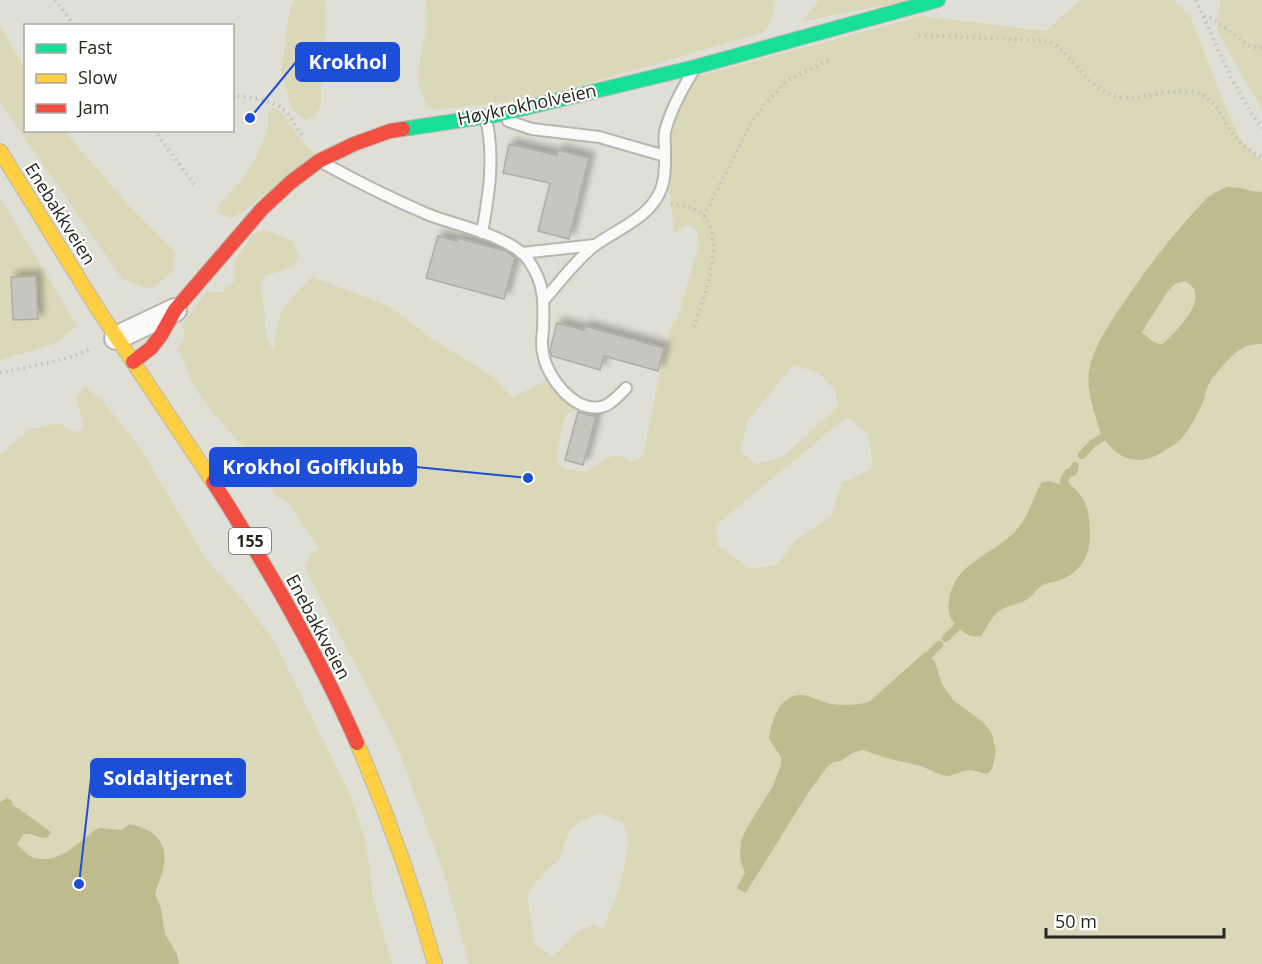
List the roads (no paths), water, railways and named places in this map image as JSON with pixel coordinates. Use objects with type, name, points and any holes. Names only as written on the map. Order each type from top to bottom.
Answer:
[{"type":"main road","name":"Høykrokholveien","points":[[133,362],[151,348],[175,310],[262,209],[291,182],[323,159],[354,144],[390,131],[491,116],[694,67],[938,0]]},
{"type":"main road","name":"Enebakkveien","points":[[0,151],[51,236],[116,338],[223,497],[282,594],[319,665],[365,763],[408,874],[435,964]]},
{"type":"street","name":"Høykrokholveien","points":[[116,338],[175,310]]},
{"type":"lane","points":[[544,300],[595,245],[635,220],[656,200],[664,178],[664,133],[676,100],[694,67]]},
{"type":"lane","points":[[482,233],[490,186],[491,116],[532,129],[621,142],[665,156]]},
{"type":"lane","points":[[323,159],[428,214],[510,243],[527,259],[537,274],[543,290],[543,354],[551,375],[561,389],[582,405],[602,407],[612,402],[626,388]]},
{"type":"lane","points":[[522,253],[595,245]]},
{"type":"waterway","points":[[1082,455],[1092,444],[1103,437]]},
{"type":"waterway","points":[[1065,484],[1064,480],[1068,473],[1073,472],[1075,466]]},
{"type":"waterway","points":[[946,638],[957,627]]},
{"type":"waterway","points":[[928,656],[939,645]]},
{"type":"place","name":"Krokhol","points":[[250,118]]},
{"type":"place","name":"Krokhol Golfklubb","points":[[528,478]]},
{"type":"place","name":"Soldaltjernet","points":[[79,884]]}]
